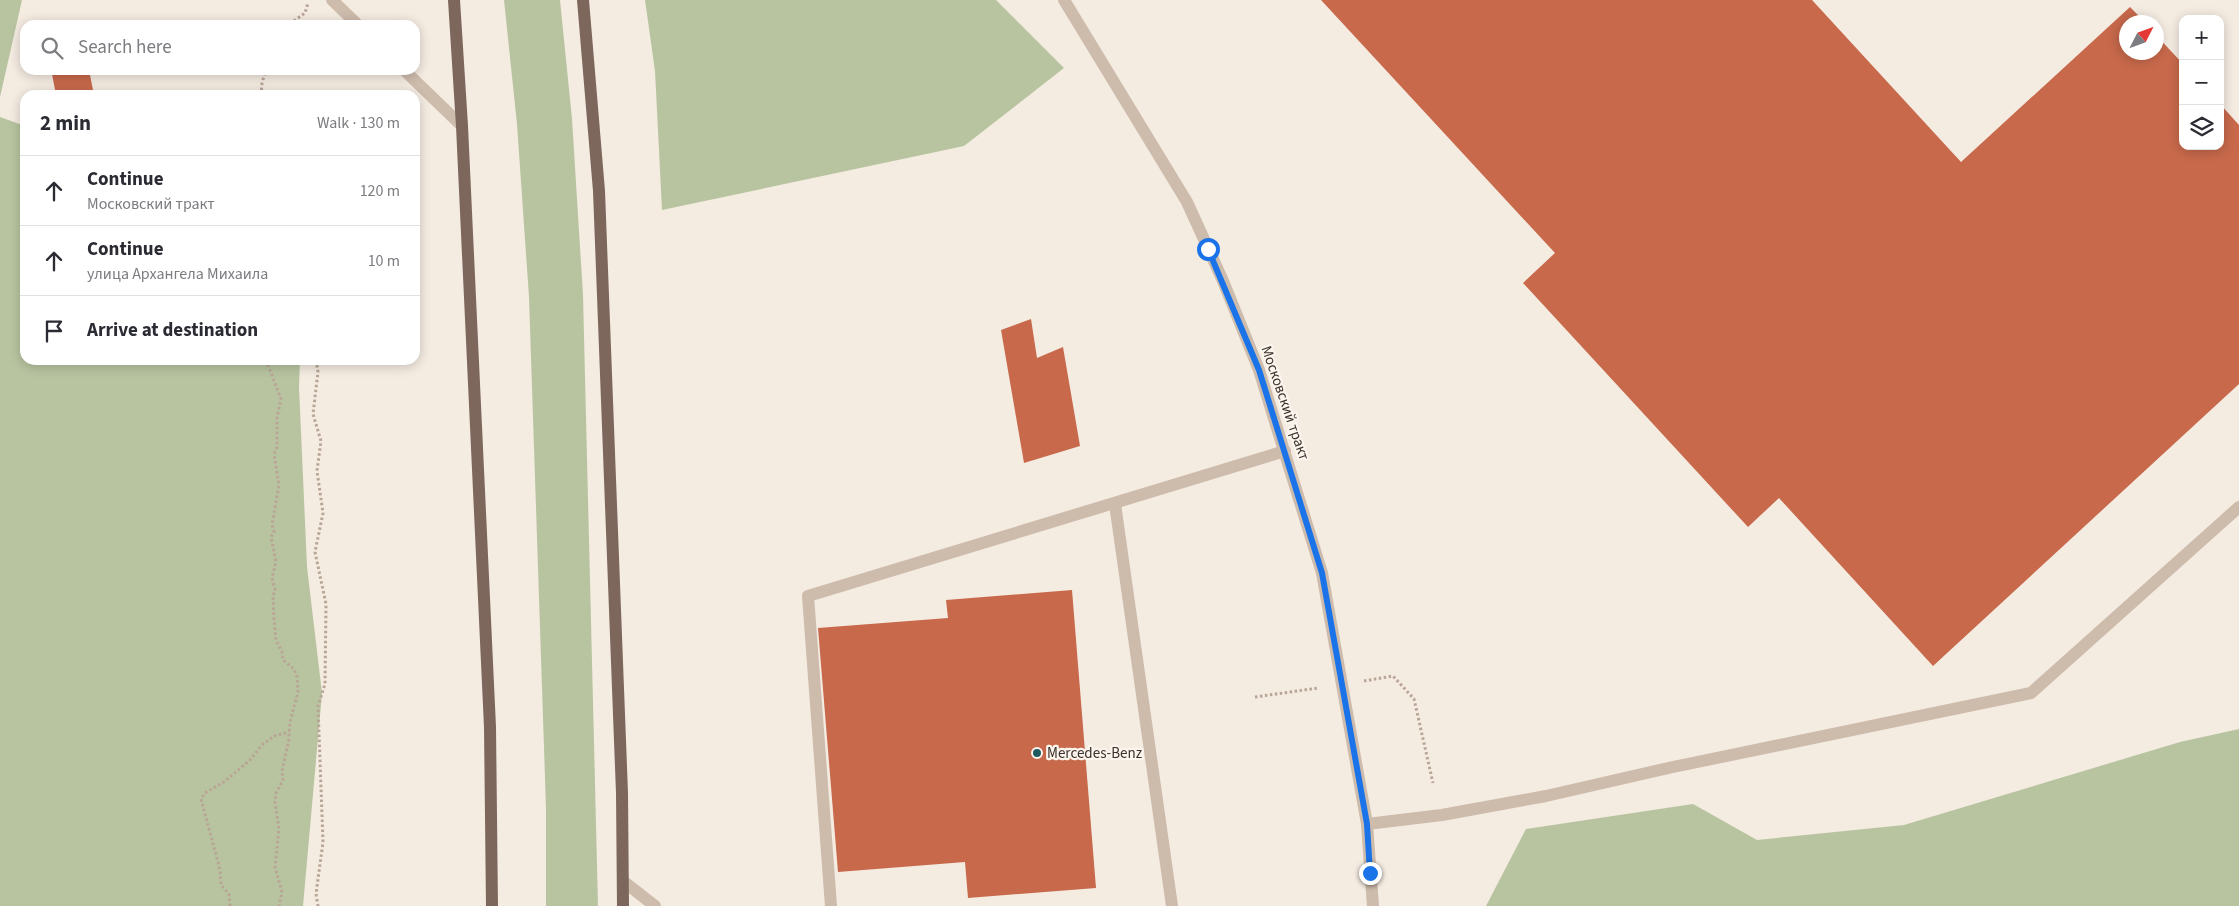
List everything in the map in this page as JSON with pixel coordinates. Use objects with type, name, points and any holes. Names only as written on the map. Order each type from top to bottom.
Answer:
[{"type":"main road","points":[[454,0],[462,126],[490,727],[492,906]]},
{"type":"main road","points":[[583,0],[599,191],[622,784],[623,906]]},
{"type":"street","points":[[332,0],[353,20]]},
{"type":"street","name":"Московский тракт","points":[[1064,0],[1187,202],[1223,280],[1259,370],[1322,573],[1367,824],[1373,906]]},
{"type":"street","points":[[409,75],[462,126]]},
{"type":"street","points":[[831,906],[808,596],[1285,451]]},
{"type":"street","points":[[1115,504],[1172,906]]},
{"type":"street","points":[[1367,824],[1442,814],[1546,796],[1673,767],[2031,693],[2239,507]]},
{"type":"street","points":[[623,881],[655,906]]},
{"type":"path","points":[[295,20],[305,13],[309,0]]},
{"type":"path","points":[[262,90],[265,75]]},
{"type":"path","points":[[268,365],[281,399],[277,418],[277,447],[274,454],[280,485],[272,525],[276,562],[272,578],[275,590],[273,596],[276,640],[282,652],[283,660],[294,669],[297,677],[298,692],[290,722],[282,771],[283,780],[276,793],[275,802],[279,829],[275,867],[282,892],[279,906]]},
{"type":"path","points":[[317,365],[318,372],[313,414],[321,441],[317,471],[323,513],[315,552],[326,604],[325,684],[318,706],[323,842],[316,894],[318,906]]},
{"type":"path","points":[[230,906],[229,894],[221,885],[220,870],[201,799],[205,793],[224,782],[250,760],[262,745],[274,736],[289,732]]},
{"type":"green space","points":[[0,0],[22,0],[0,97]]},
{"type":"green space","points":[[504,0],[560,0],[572,119],[583,295],[598,906],[546,906],[546,808],[529,297],[517,124]]},
{"type":"green space","points":[[645,0],[996,0],[1064,68],[964,146],[662,210],[655,71]]},
{"type":"green space","points":[[0,117],[20,124],[20,365],[300,365],[299,387],[307,567],[322,693],[303,906],[0,906]]},
{"type":"green space","points":[[2239,729],[2239,906],[1486,906],[1526,829],[1693,804],[1757,840],[1904,825],[2180,742]]},
{"type":"building","points":[[1321,0],[1812,0],[1961,162],[2119,17],[2119,60],[2164,60],[2164,44],[2179,60],[2179,150],[2224,150],[2224,108],[2239,125],[2239,384],[1933,666],[1779,498],[1748,527],[1523,283],[1555,253]]},
{"type":"building","points":[[2130,7],[2138,15],[2121,15]]},
{"type":"building","points":[[52,75],[90,75],[93,90],[55,90]]},
{"type":"building","points":[[1031,319],[1037,358],[1063,347],[1080,446],[1024,463],[1001,330]]},
{"type":"building","points":[[1072,590],[1096,888],[968,898],[965,862],[838,872],[818,628],[948,618],[946,600]]},
{"type":"place","name":"Mercedes-Benz","points":[[1037,753]]},
{"type":"route","points":[[1208,249],[1223,280],[1259,370],[1322,573],[1367,824],[1370,873]]}]
